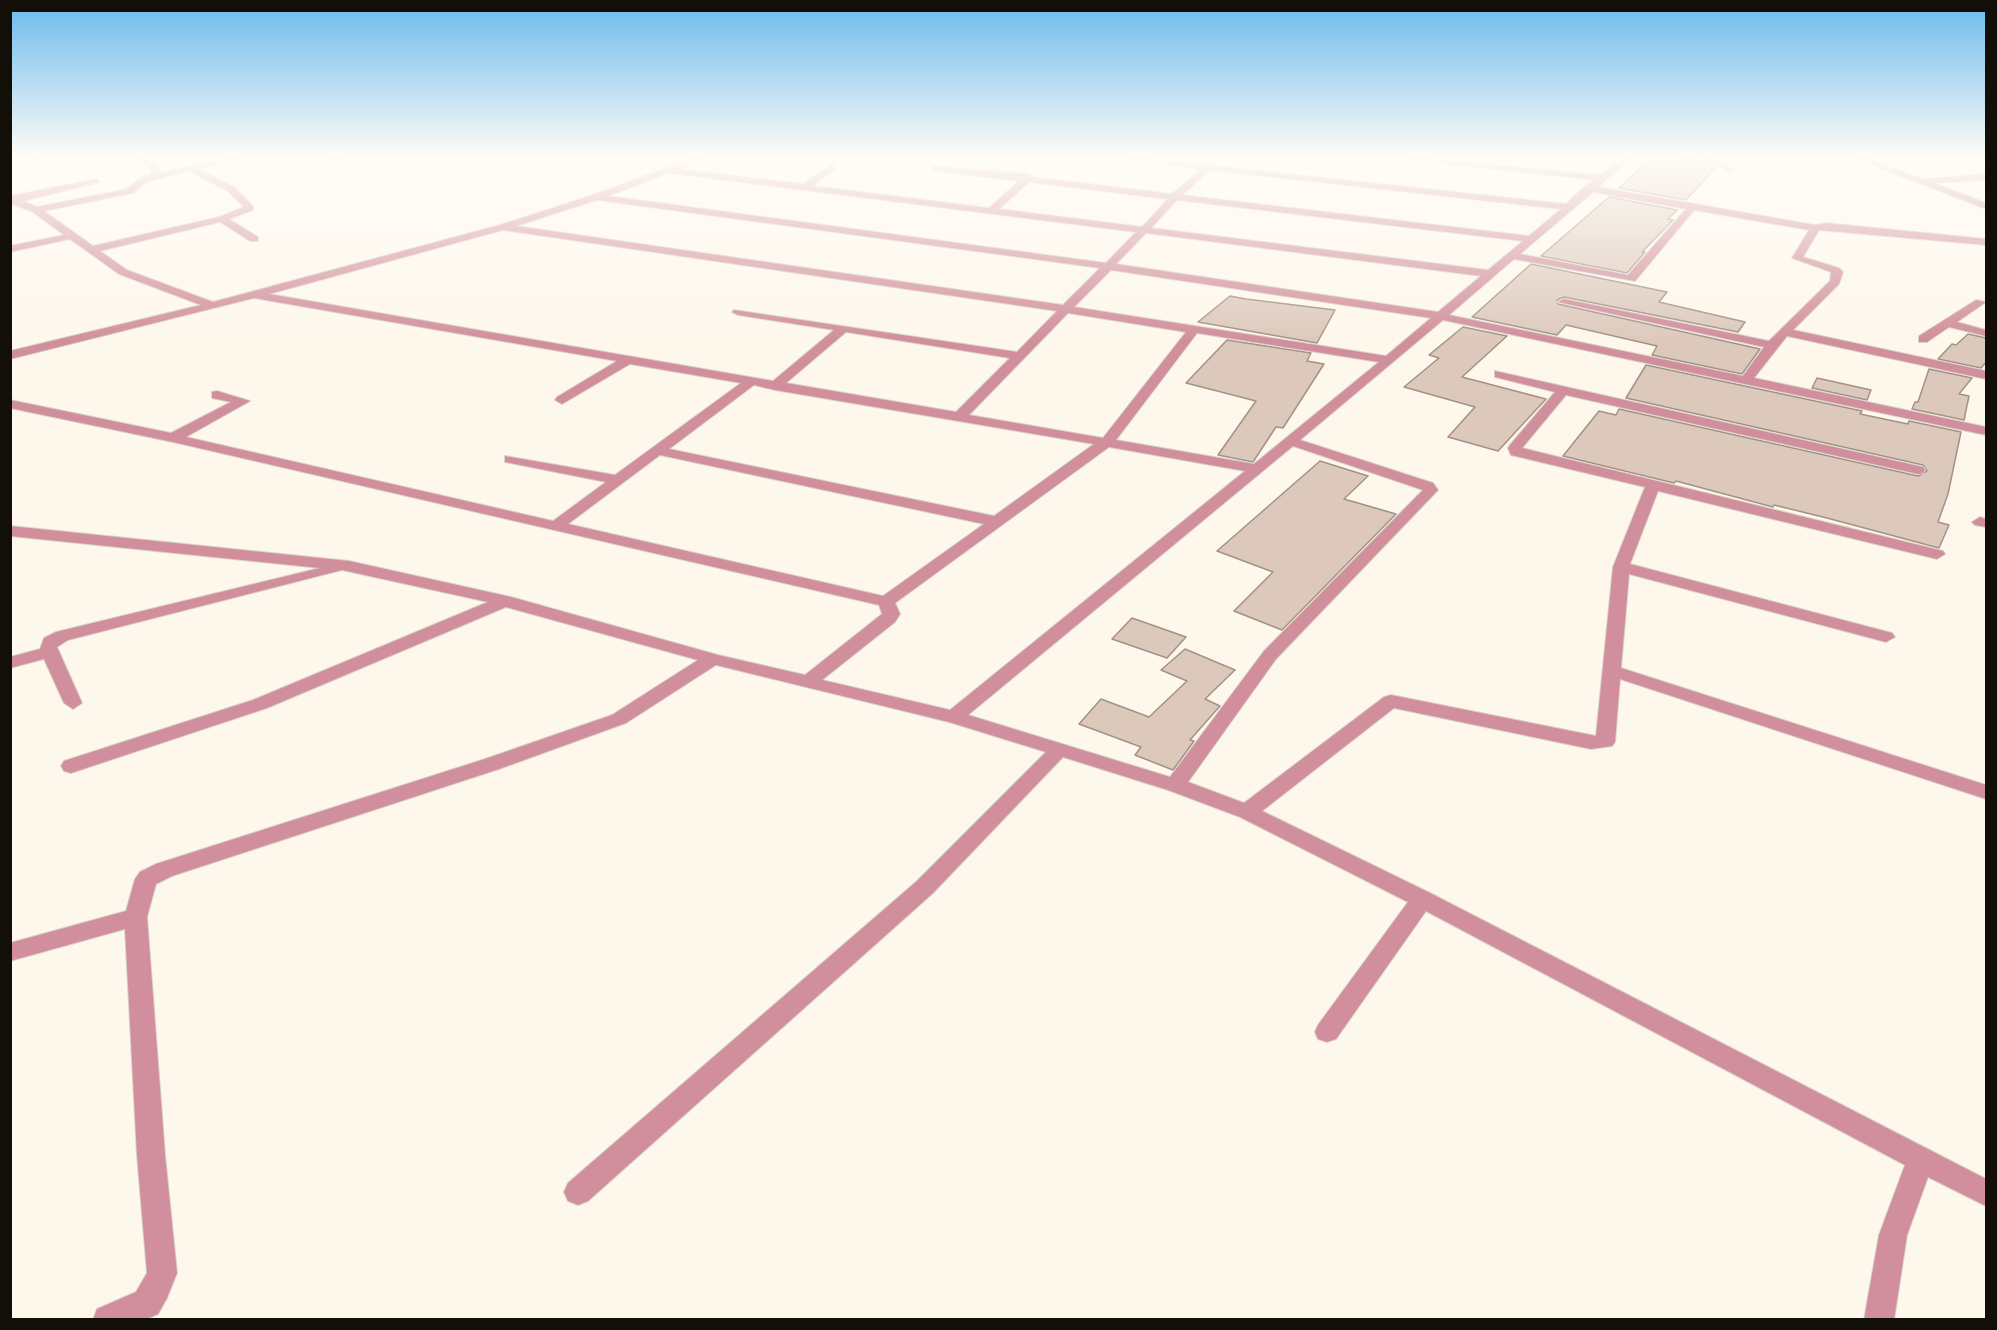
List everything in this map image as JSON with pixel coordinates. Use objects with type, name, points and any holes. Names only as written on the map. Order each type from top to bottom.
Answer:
[{"type":"street","points":[[47,218],[123,272],[213,305]]},
{"type":"street","points":[[10,355],[254,295],[531,218]]},
{"type":"street","points":[[752,218],[1108,266],[1440,316],[1986,431]]},
{"type":"street","points":[[1057,218],[1492,274]]},
{"type":"street","points":[[958,417],[1155,218]]},
{"type":"street","points":[[1361,218],[1529,239]]},
{"type":"street","points":[[954,717],[1254,468],[1291,441],[1389,360],[1492,274],[1553,218]]},
{"type":"street","points":[[1510,255],[1631,279],[1683,218]]},
{"type":"street","points":[[1757,218],[1815,228],[1826,226],[1986,243]]},
{"type":"street","points":[[90,250],[222,219],[254,239]]},
{"type":"street","points":[[503,227],[1064,309],[1389,360]]},
{"type":"street","points":[[1746,380],[1772,345],[1830,288],[1838,272],[1797,260],[1815,228]]},
{"type":"street","points":[[10,249],[71,236]]},
{"type":"street","points":[[254,295],[1254,468]]},
{"type":"street","points":[[1923,339],[1984,300]]},
{"type":"street","points":[[1564,302],[1772,345]]},
{"type":"street","points":[[738,312],[1020,356]]},
{"type":"street","points":[[1947,323],[1986,333]]},
{"type":"street","points":[[775,386],[844,328]]},
{"type":"street","points":[[886,602],[994,521],[1108,441],[1192,330]]},
{"type":"street","points":[[1784,332],[1986,375]]},
{"type":"street","points":[[562,400],[626,361]]},
{"type":"street","points":[[1499,375],[1918,470]]},
{"type":"street","points":[[557,525],[750,382]]},
{"type":"street","points":[[1563,390],[1515,448],[1516,452],[1937,554]]},
{"type":"street","points":[[173,438],[243,401],[217,395]]},
{"type":"street","points":[[10,404],[173,438],[886,602]]},
{"type":"street","points":[[1175,785],[1270,654],[1431,490],[1428,486],[1291,441]]},
{"type":"street","points":[[659,451],[994,521]]},
{"type":"street","points":[[510,459],[618,480]]},
{"type":"street","points":[[1247,812],[1391,701],[1600,744],[1605,742],[1621,567],[1653,485]]},
{"type":"street","points":[[15,533],[349,566],[505,601],[713,659],[954,717],[1175,785],[1247,812],[1422,899],[1986,1193]]},
{"type":"street","points":[[73,703],[48,647],[50,642],[62,636],[349,566]]},
{"type":"street","points":[[1621,567],[1886,637]]},
{"type":"street","points":[[71,766],[260,704],[505,601]]},
{"type":"street","points":[[809,681],[889,618],[891,614],[886,602]]},
{"type":"street","points":[[10,663],[50,652]]},
{"type":"street","points":[[108,1320],[147,1303],[157,1288],[162,1273],[151,1155],[136,917],[143,885],[148,878],[164,870],[492,764],[620,718],[713,659]]},
{"type":"street","points":[[1613,671],[1986,792]]},
{"type":"street","points":[[579,1192],[925,887],[1060,748]]},
{"type":"street","points":[[1327,1032],[1422,899]]},
{"type":"street","points":[[10,952],[136,917]]},
{"type":"street","points":[[1879,1320],[1893,1235],[1921,1159]]},
{"type":"building","points":[[1585,218],[1669,218],[1673,220],[1642,252],[1645,252],[1627,273],[1541,256]]},
{"type":"building","points":[[1531,264],[1667,292],[1659,302],[1745,322],[1738,332],[1564,297],[1557,300],[1558,304],[1760,349],[1742,374],[1652,355],[1657,346],[1566,325],[1557,335],[1472,317]]},
{"type":"building","points":[[1230,296],[1335,310],[1317,343],[1198,322]]},
{"type":"building","points":[[1463,327],[1507,336],[1462,377],[1546,399],[1498,451],[1448,437],[1475,407],[1404,387],[1439,358],[1429,355]]},
{"type":"building","points":[[1968,334],[1986,338],[1986,362],[1981,368],[1938,359],[1952,344],[1956,345]]},
{"type":"building","points":[[1227,340],[1311,353],[1307,361],[1324,364],[1283,428],[1276,427],[1253,462],[1218,455],[1256,401],[1186,383]]},
{"type":"building","points":[[1646,365],[1862,411],[1860,414],[1961,432],[1948,494],[1938,522],[1949,525],[1939,548],[1676,481],[1674,483],[1563,456],[1599,411],[1616,415],[1619,409],[1918,476],[1927,471],[1923,465],[1626,398]]},
{"type":"building","points":[[1929,369],[1972,378],[1959,394],[1969,396],[1964,420],[1912,409],[1915,402],[1918,402]]},
{"type":"building","points":[[1817,378],[1871,390],[1867,400],[1812,388]]},
{"type":"building","points":[[1320,461],[1368,476],[1344,499],[1396,514],[1282,630],[1234,611],[1273,572],[1217,551]]},
{"type":"building","points":[[1132,618],[1186,637],[1167,658],[1112,639]]},
{"type":"building","points":[[1185,649],[1235,670],[1205,699],[1220,706],[1190,740],[1194,741],[1173,770],[1135,755],[1141,747],[1079,724],[1101,699],[1149,717],[1187,681],[1161,670]]}]
